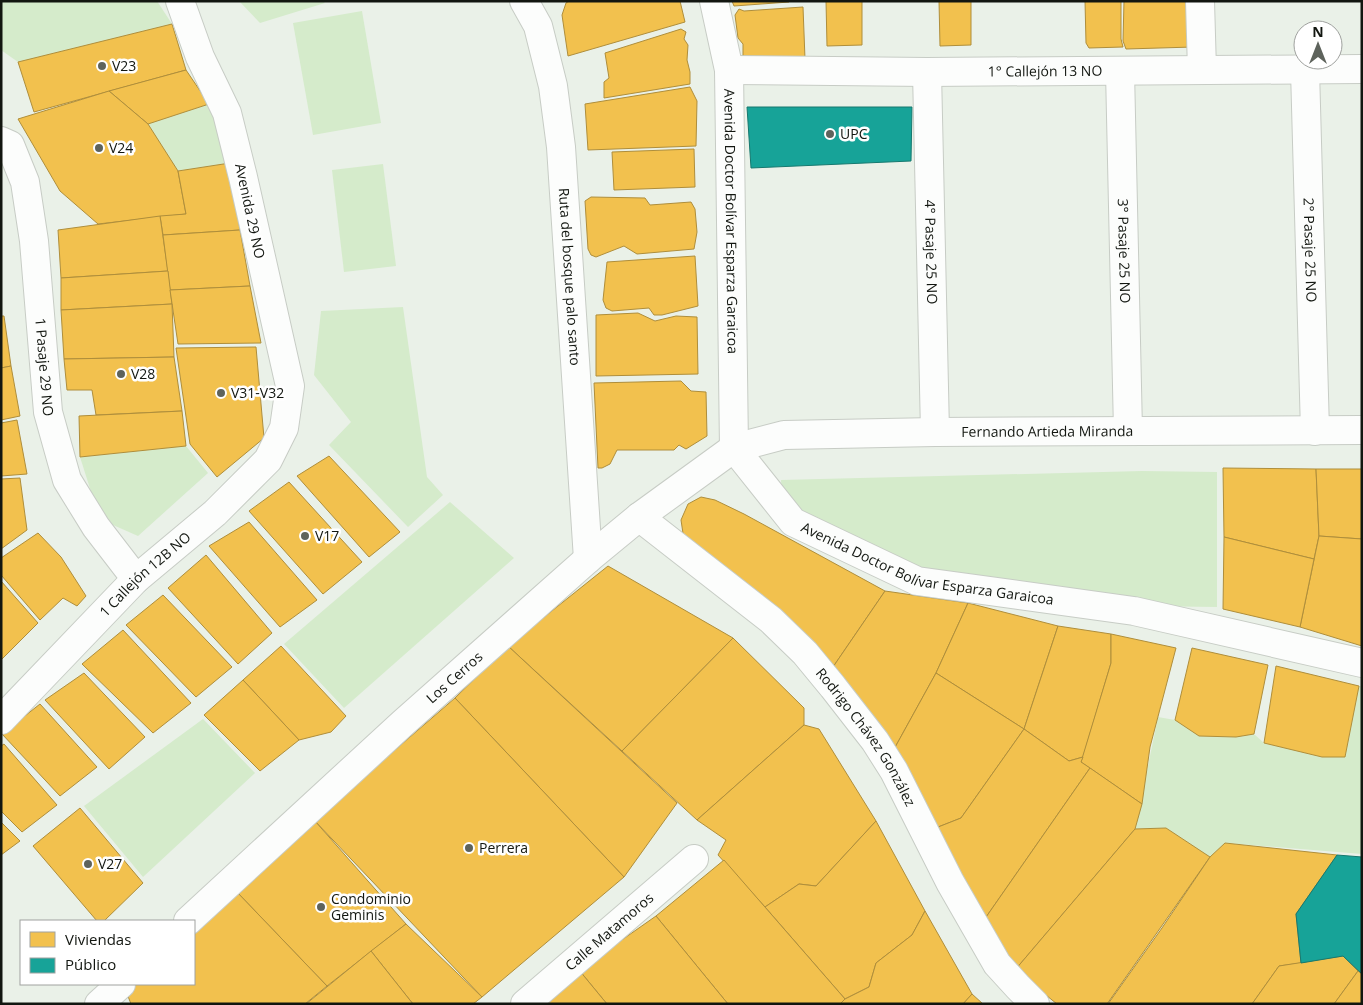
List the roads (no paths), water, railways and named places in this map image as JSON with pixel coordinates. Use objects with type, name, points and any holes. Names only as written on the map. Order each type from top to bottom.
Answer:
[{"type":"street","name":"Avenida 29 NO","points":[[180,1],[200,56],[227,113],[243,177],[290,386],[284,428]]},
{"type":"street","name":"Ruta del bosque palo santo","points":[[524,1],[538,26],[553,86],[562,147],[588,559]]},
{"type":"street","name":"Avenida Doctor Bolívar Esparza Garaicoa","points":[[714,1],[728,70],[734,448],[793,522],[917,581],[1134,611],[1362,663]]},
{"type":"street","points":[[1200,1],[1202,70]]},
{"type":"street","name":"1° Callejón 13 NO","points":[[1343,69],[1362,69]]},
{"type":"street","name":"1° Callejón 13 NO","points":[[728,70],[927,72],[1293,70]]},
{"type":"street","name":"2° Pasaje 25 NO","points":[[1305,70],[1315,431]]},
{"type":"street","name":"3° Pasaje 25 NO","points":[[1120,71],[1128,431]]},
{"type":"street","name":"4° Pasaje 25 NO","points":[[927,72],[935,432]]},
{"type":"street","name":"1 Pasaje 29 NO","points":[[1,141],[10,145],[25,182],[34,241],[48,412],[67,480],[96,527],[136,579]]},
{"type":"street","name":"1 Callejón 12B NO","points":[[1,720],[136,579],[215,513],[268,460],[284,428]]},
{"type":"street","name":"Fernando Artieda Miranda","points":[[734,448],[784,435],[935,432],[1362,430]]},
{"type":"street","name":"Los Cerros","points":[[189,920],[403,723],[588,559],[639,517],[734,448]]},
{"type":"street","name":"Rodrigo Chávez González","points":[[639,517],[771,620],[805,653],[833,687],[875,741],[894,771],[950,882],[997,964],[1036,1004]]},
{"type":"street","name":"Calle Matamoros","points":[[525,1004],[694,859]]},
{"type":"street","points":[[99,1004],[120,985]]},
{"type":"place","name":"V23","points":[[102,66]]},
{"type":"place","name":"UPC","points":[[830,134]]},
{"type":"place","name":"V24","points":[[99,148]]},
{"type":"place","name":"V28","points":[[121,374]]},
{"type":"place","name":"V31-V32","points":[[221,393]]},
{"type":"place","name":"V17","points":[[305,536]]},
{"type":"place","name":"Perrera","points":[[469,848]]},
{"type":"place","name":"V27","points":[[88,864]]},
{"type":"place","name":"Condominio Geminis","points":[[321,907]]}]
